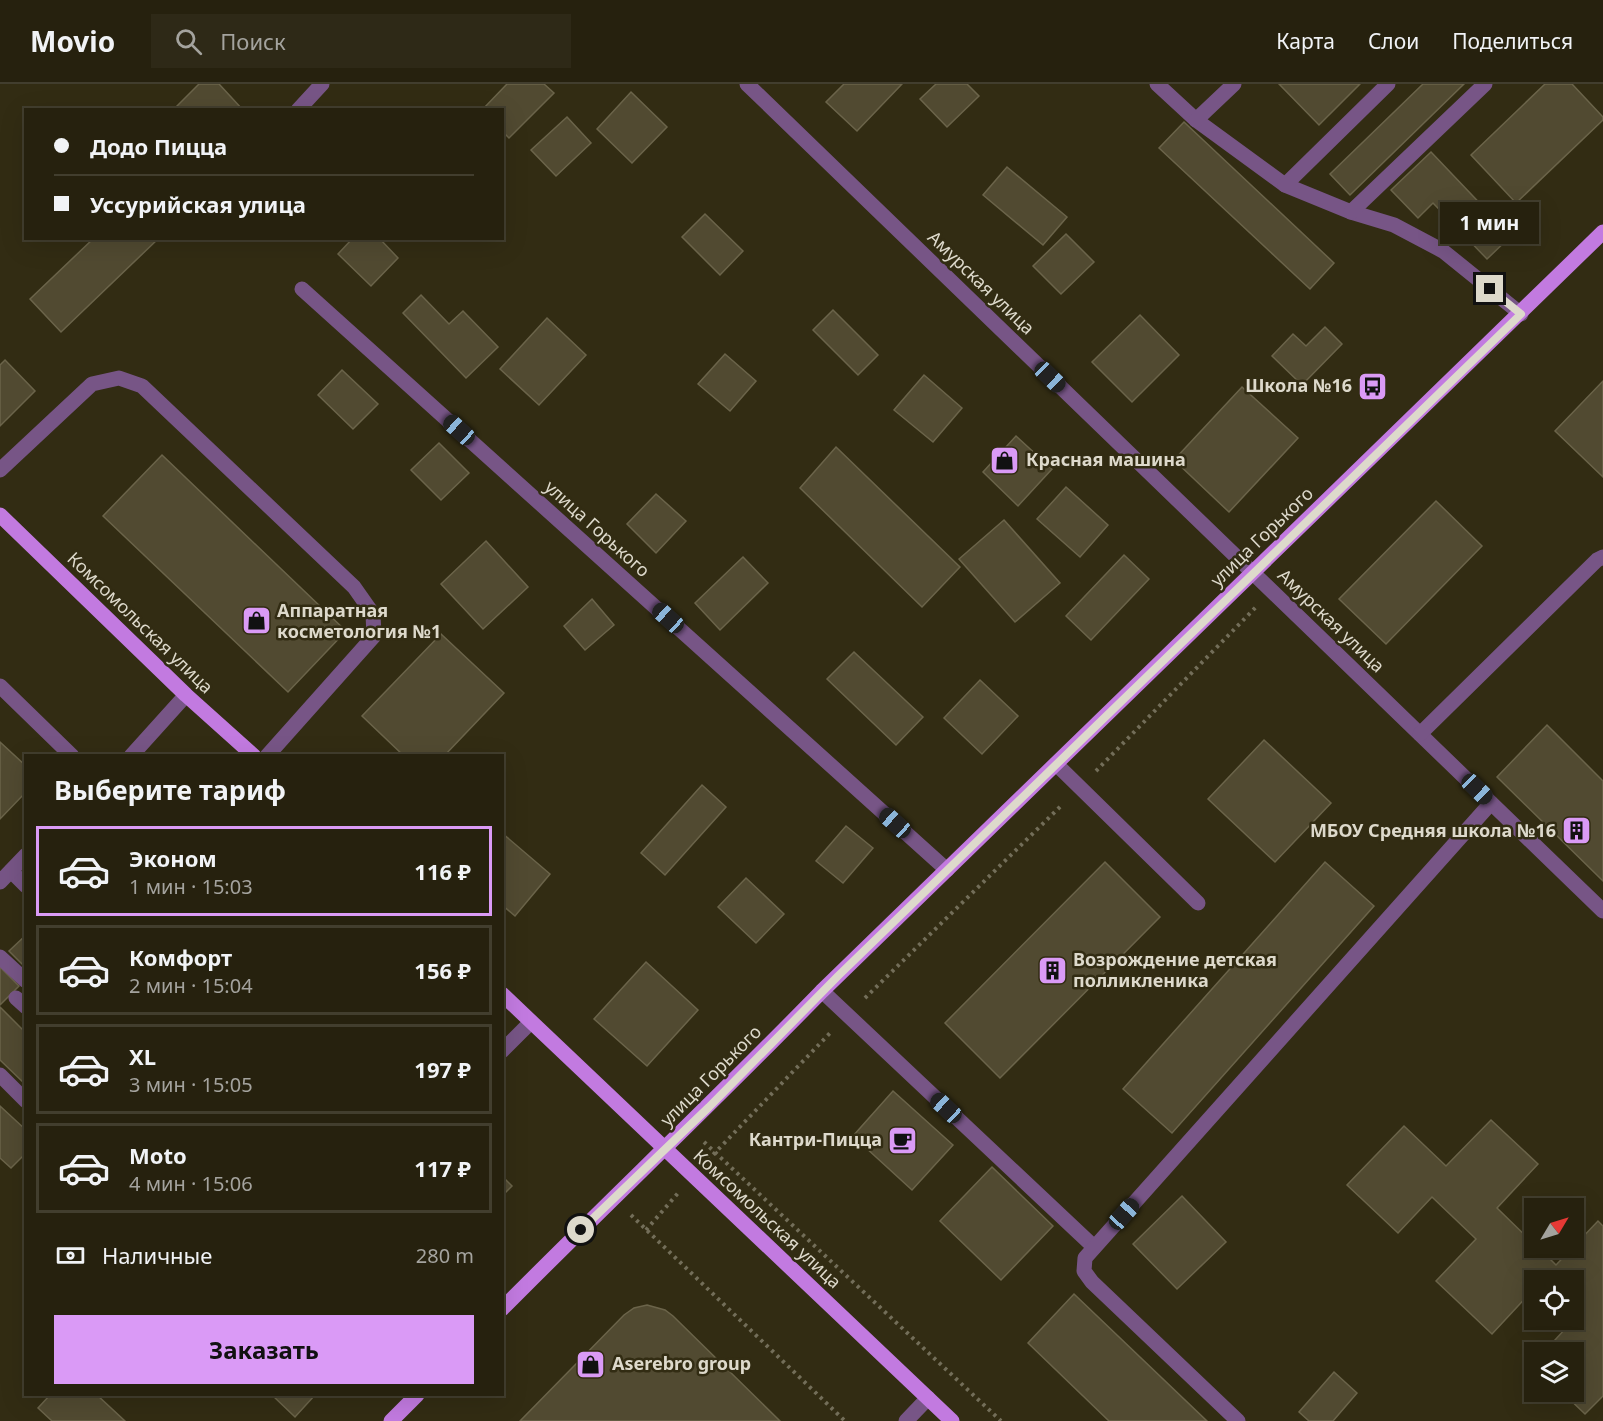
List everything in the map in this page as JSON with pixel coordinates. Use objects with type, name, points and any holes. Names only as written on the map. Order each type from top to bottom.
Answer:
[{"type":"main road","name":"улица Горького","points":[[504,1307],[688,1127],[822,991],[1603,232]]},
{"type":"main road","name":"Комсомольская улица","points":[[0,515],[186,695],[252,754]]},
{"type":"main road","name":"Комсомольская улица","points":[[504,996],[952,1421]]},
{"type":"main road","points":[[391,1421],[416,1396]]},
{"type":"street","points":[[300,108],[322,84]]},
{"type":"street","name":"Амурская улица","points":[[747,84],[1603,911]]},
{"type":"street","points":[[1156,84],[1196,120],[1286,185],[1351,212],[1394,225],[1443,251],[1521,314]]},
{"type":"street","points":[[1196,120],[1234,84]]},
{"type":"street","points":[[1286,185],[1388,84]]},
{"type":"street","points":[[1351,212],[1485,84]]},
{"type":"street","name":"улица Горького","points":[[302,289],[947,870]]},
{"type":"street","points":[[0,470],[92,384],[120,378],[142,386],[354,588],[373,614],[374,636],[269,754]]},
{"type":"street","points":[[1420,734],[1597,560],[1603,557]]},
{"type":"street","points":[[0,686],[70,754]]},
{"type":"street","points":[[133,754],[186,695]]},
{"type":"street","points":[[1056,764],[1198,903]]},
{"type":"street","points":[[1238,1421],[1092,1282],[1084,1271],[1085,1257],[1491,803]]},
{"type":"street","points":[[24,857],[5,876],[24,885]]},
{"type":"street","points":[[0,957],[24,979]]},
{"type":"street","points":[[822,991],[1094,1247]]},
{"type":"street","points":[[504,1049],[531,1022]]},
{"type":"street","points":[[0,1075],[24,1099]]},
{"type":"street","points":[[906,1421],[928,1398]]},
{"type":"path","points":[[646,1230],[715,1152],[848,1015],[1080,787],[1271,591]]},
{"type":"path","points":[[688,1127],[1001,1421]]},
{"type":"path","points":[[613,1198],[845,1421]]},
{"type":"building","points":[[199,84],[219,84],[241,108],[175,108]]},
{"type":"building","points":[[507,84],[544,84],[554,93],[509,138],[504,133],[504,108],[484,108]]},
{"type":"building","points":[[844,84],[902,84],[857,131],[826,102]]},
{"type":"building","points":[[936,84],[967,84],[979,96],[947,127],[920,99]]},
{"type":"building","points":[[1279,84],[1360,84],[1319,125]]},
{"type":"building","points":[[1423,84],[1464,84],[1350,195],[1330,174]]},
{"type":"building","points":[[1545,84],[1572,84],[1603,117],[1603,120],[1516,203],[1471,155]]},
{"type":"building","points":[[631,92],[667,127],[632,163],[597,129]]},
{"type":"building","points":[[567,117],[591,143],[556,176],[531,150]]},
{"type":"building","points":[[1184,122],[1334,263],[1310,289],[1159,148]]},
{"type":"building","points":[[1431,152],[1511,236],[1487,259],[1433,203],[1418,218],[1391,190]]},
{"type":"building","points":[[1007,167],[1067,217],[1043,245],[983,195]]},
{"type":"building","points":[[705,214],[743,251],[720,275],[682,237]]},
{"type":"building","points":[[1066,234],[1094,262],[1061,294],[1033,266]]},
{"type":"building","points":[[92,240],[157,240],[61,332],[30,299]]},
{"type":"building","points":[[351,240],[381,240],[398,258],[371,286],[338,254]]},
{"type":"building","points":[[421,295],[449,324],[463,311],[498,347],[466,378],[403,313]]},
{"type":"building","points":[[833,310],[878,355],[858,375],[813,330]]},
{"type":"building","points":[[1140,315],[1179,355],[1132,402],[1092,362]]},
{"type":"building","points":[[547,318],[586,355],[539,405],[500,369]]},
{"type":"building","points":[[1325,327],[1342,344],[1302,385],[1272,356],[1293,334],[1306,346]]},
{"type":"building","points":[[725,354],[756,381],[730,411],[698,384]]},
{"type":"building","points":[[5,360],[35,391],[0,426],[0,365]]},
{"type":"building","points":[[342,370],[378,404],[353,429],[318,395]]},
{"type":"building","points":[[924,375],[962,408],[933,442],[894,410]]},
{"type":"building","points":[[1603,381],[1603,477],[1555,431]]},
{"type":"building","points":[[1242,387],[1298,438],[1229,512],[1174,460]]},
{"type":"building","points":[[1016,436],[1052,469],[1018,506],[983,472]]},
{"type":"building","points":[[439,443],[469,473],[441,500],[411,470]]},
{"type":"building","points":[[836,447],[960,567],[922,607],[800,488]]},
{"type":"building","points":[[162,455],[346,631],[288,692],[103,516]]},
{"type":"building","points":[[1066,487],[1108,525],[1080,557],[1037,519]]},
{"type":"building","points":[[656,494],[686,521],[656,553],[627,524]]},
{"type":"building","points":[[1436,501],[1482,546],[1386,644],[1339,599]]},
{"type":"building","points":[[1004,520],[1060,583],[1015,622],[959,559]]},
{"type":"building","points":[[486,541],[528,587],[483,629],[441,584]]},
{"type":"building","points":[[1124,555],[1149,579],[1091,640],[1066,616]]},
{"type":"building","points":[[743,557],[768,583],[720,630],[695,603]]},
{"type":"building","points":[[592,599],[614,625],[585,650],[564,626]]},
{"type":"building","points":[[441,634],[504,693],[446,754],[402,754],[362,716]]},
{"type":"building","points":[[854,652],[923,717],[896,745],[827,679]]},
{"type":"building","points":[[980,680],[1018,716],[982,754],[944,718]]},
{"type":"building","name":"МБОУ Средняя школа №16","points":[[1547,725],[1603,781],[1603,881],[1497,777]]},
{"type":"building","points":[[1264,740],[1331,803],[1275,862],[1208,799]]},
{"type":"building","points":[[0,742],[24,764],[24,794],[0,819]]},
{"type":"building","points":[[702,785],[726,807],[665,875],[641,853]]},
{"type":"building","points":[[846,826],[873,848],[843,883],[816,861]]},
{"type":"building","points":[[504,835],[550,874],[515,916],[504,907]]},
{"type":"building","name":"Возрождение детская полликленика","points":[[1105,862],[1160,917],[1000,1078],[945,1023]]},
{"type":"building","points":[[1325,862],[1374,906],[1172,1133],[1123,1089]]},
{"type":"building","points":[[746,878],[784,914],[756,943],[718,907]]},
{"type":"building","points":[[24,937],[24,966],[9,951]]},
{"type":"building","points":[[646,962],[698,1010],[647,1066],[594,1019]]},
{"type":"building","points":[[0,967],[19,986],[0,1005]]},
{"type":"building","points":[[0,1007],[24,1031],[24,1083],[0,1060]]},
{"type":"building","name":"Кантри-Пицца","points":[[893,1091],[953,1145],[912,1190],[853,1136]]},
{"type":"building","points":[[0,1106],[24,1128],[24,1155],[11,1168],[0,1158]]},
{"type":"building","points":[[1491,1120],[1538,1164],[1497,1208],[1524,1234],[1524,1258],[1549,1258],[1556,1265],[1563,1258],[1584,1258],[1584,1236],[1598,1221],[1603,1226],[1603,1396],[1585,1414],[1572,1402],[1584,1402],[1584,1342],[1553,1342],[1564,1330],[1584,1330],[1584,1270],[1524,1270],[1524,1299],[1492,1334],[1436,1281],[1476,1239],[1432,1197],[1398,1233],[1347,1185],[1404,1126],[1446,1166]]},
{"type":"building","points":[[992,1167],[1053,1226],[1001,1280],[940,1221]]},
{"type":"building","points":[[504,1178],[512,1186],[504,1194]]},
{"type":"building","points":[[1182,1196],[1226,1242],[1177,1289],[1133,1244]]},
{"type":"building","points":[[1074,1294],[1207,1421],[1109,1421],[1028,1343]]},
{"type":"building","points":[[647,1305],[665,1310],[673,1316],[780,1421],[520,1421],[624,1315],[634,1308]]},
{"type":"building","points":[[1334,1372],[1357,1393],[1333,1421],[1309,1421],[1299,1412]]},
{"type":"building","points":[[49,1396],[98,1396],[125,1421],[52,1421],[38,1408]]},
{"type":"building","points":[[273,1396],[314,1396],[295,1417]]},
{"type":"place","name":"Школа №16","points":[[1373,386]]},
{"type":"place","name":"Красная машина","points":[[1005,460]]},
{"type":"place","name":"Аппаратная косметология №1","points":[[256,621]]},
{"type":"place","name":"МБОУ Средняя школа №16","points":[[1577,831]]},
{"type":"place","name":"Возрождение детская полликленика","points":[[1052,970]]},
{"type":"place","name":"Кантри-Пицца","points":[[903,1140]]},
{"type":"place","name":"Aserebro group","points":[[591,1364]]},
{"type":"route","points":[[581,1230],[709,1107],[838,976],[1521,314],[1490,289]]}]
